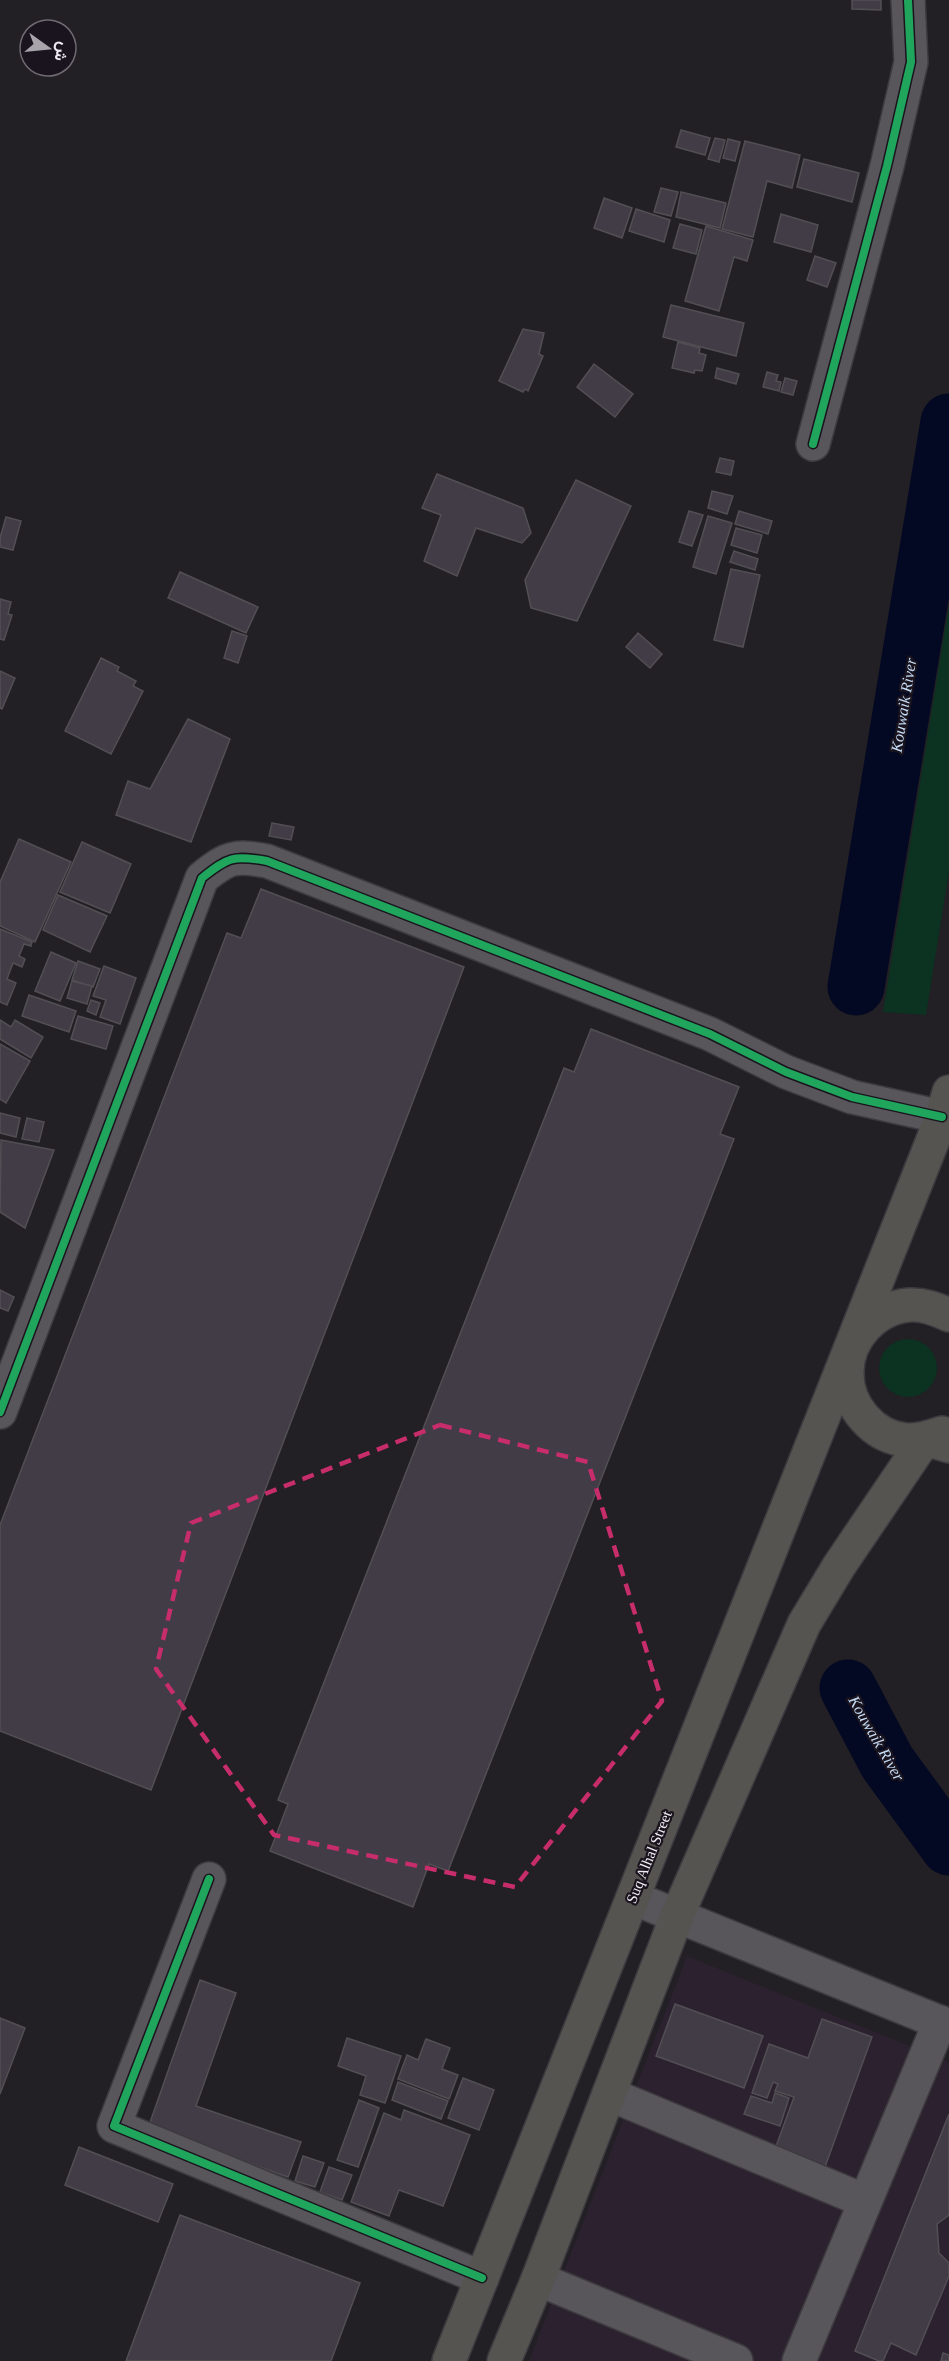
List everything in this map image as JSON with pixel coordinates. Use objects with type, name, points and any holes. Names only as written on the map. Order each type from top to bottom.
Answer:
[{"type":"main road","points":[[941,1438],[905,1440],[886,1434],[870,1424],[857,1410],[849,1392],[846,1372],[849,1353],[946,1105]]},
{"type":"main road","points":[[849,1353],[858,1334],[872,1319],[890,1309],[910,1305],[930,1307],[949,1315]]},
{"type":"main road","name":"Suq Alhal Street","points":[[449,2361],[849,1353]]},
{"type":"main road","points":[[504,2361],[538,2279],[677,1916],[804,1624],[839,1566],[941,1438]]},
{"type":"street","points":[[813,444],[887,166],[911,62],[909,0]]},
{"type":"street","points":[[0,1412],[202,878],[223,861],[243,857],[267,861],[710,1034],[786,1072],[852,1097],[946,1105]]},
{"type":"street","points":[[209,1879],[114,2126],[482,2278]]},
{"type":"street","points":[[633,1898],[945,2024],[865,2201],[799,2361]]},
{"type":"street","points":[[609,2094],[865,2201]]},
{"type":"street","points":[[538,2279],[736,2361]]},
{"type":"highlighted area","points":[[440,1425],[588,1462],[662,1701],[515,1887],[274,1835],[156,1669],[191,1523]]},
{"type":"shaded area","points":[[687,1956],[949,2062],[949,2361],[529,2361]]},
{"type":"green space","points":[[949,604],[949,871],[926,1015],[883,1012]]},
{"type":"green space","points":[[902,1339],[914,1339],[929,1347],[937,1362],[937,1374],[929,1389],[914,1397],[902,1397],[887,1389],[879,1374],[879,1362],[887,1347]]},
{"type":"building","points":[[852,0],[881,0],[881,10],[852,9]]},
{"type":"building","points":[[681,130],[710,138],[705,155],[676,147]]},
{"type":"building","points":[[715,138],[725,140],[719,162],[708,159]]},
{"type":"building","points":[[728,139],[740,142],[735,161],[723,158]]},
{"type":"building","points":[[745,141],[800,155],[792,188],[767,181],[753,237],[722,229]]},
{"type":"building","points":[[804,159],[859,173],[852,202],[797,187]]},
{"type":"building","points":[[661,188],[678,192],[671,216],[654,212]]},
{"type":"building","points":[[681,192],[726,203],[720,228],[676,217]]},
{"type":"building","points":[[604,198],[632,208],[622,238],[594,228]]},
{"type":"building","points":[[636,209],[670,220],[664,242],[629,231]]},
{"type":"building","points":[[781,214],[818,225],[811,252],[774,242]]},
{"type":"building","points":[[680,224],[702,230],[696,254],[673,248]]},
{"type":"building","points":[[706,226],[753,240],[747,261],[734,257],[719,311],[685,301]]},
{"type":"building","points":[[815,256],[836,263],[827,287],[807,280]]},
{"type":"building","points":[[671,305],[744,323],[736,356],[663,337]]},
{"type":"building","points":[[523,329],[544,333],[539,354],[543,356],[528,391],[525,389],[523,392],[499,381]]},
{"type":"building","points":[[678,342],[700,348],[699,353],[706,355],[702,371],[695,370],[694,373],[672,368]]},
{"type":"building","points":[[594,364],[633,394],[615,417],[577,387]]},
{"type":"building","points":[[717,368],[739,374],[736,384],[715,378]]},
{"type":"building","points":[[767,372],[778,375],[776,381],[781,382],[779,391],[763,387]]},
{"type":"building","points":[[785,378],[797,381],[793,395],[781,392]]},
{"type":"building","points":[[720,458],[734,461],[731,475],[716,472]]},
{"type":"building","points":[[437,474],[523,508],[531,533],[522,543],[476,528],[457,576],[424,561],[441,515],[422,508]]},
{"type":"building","points":[[576,480],[631,506],[577,621],[531,608],[525,580]]},
{"type":"building","points":[[712,491],[733,496],[727,514],[708,508]]},
{"type":"building","points":[[689,511],[703,515],[692,546],[679,542]]},
{"type":"building","points":[[739,511],[772,521],[768,534],[735,524]]},
{"type":"building","points":[[708,516],[732,523],[716,574],[693,567]]},
{"type":"building","points":[[6,517],[21,521],[13,550],[0,547]]},
{"type":"building","points":[[736,528],[762,535],[757,553],[731,545]]},
{"type":"building","points":[[734,551],[758,559],[755,570],[730,562]]},
{"type":"building","points":[[731,569],[760,575],[743,647],[714,640]]},
{"type":"building","points":[[180,572],[258,607],[246,633],[168,598]]},
{"type":"building","points":[[0,599],[11,602],[8,614],[12,615],[4,640],[0,639]]},
{"type":"building","points":[[232,631],[247,636],[238,663],[224,658]]},
{"type":"building","points":[[638,633],[662,654],[650,668],[626,647]]},
{"type":"building","points":[[101,658],[119,667],[117,671],[136,681],[133,686],[143,691],[111,754],[65,731]]},
{"type":"building","points":[[0,671],[15,678],[2,709],[0,708]]},
{"type":"building","points":[[188,719],[230,739],[191,842],[116,815],[128,781],[150,789]]},
{"type":"building","points":[[272,823],[294,827],[291,840],[269,836]]},
{"type":"building","points":[[19,839],[71,862],[35,942],[0,926],[0,882]]},
{"type":"building","points":[[82,842],[131,864],[110,913],[60,892]]},
{"type":"building","points":[[261,889],[464,967],[151,1790],[0,1731],[0,1525],[227,933],[241,938]]},
{"type":"building","points":[[58,895],[107,916],[90,952],[43,930]]},
{"type":"building","points":[[0,929],[32,942],[31,946],[24,944],[19,956],[25,959],[22,967],[13,963],[7,979],[16,983],[7,1005],[0,1002]]},
{"type":"building","points":[[51,952],[76,963],[60,1001],[35,991]]},
{"type":"building","points":[[78,961],[100,969],[93,987],[72,980]]},
{"type":"building","points":[[104,966],[136,978],[120,1024],[100,1017],[106,1000],[93,996]]},
{"type":"building","points":[[72,981],[92,986],[87,1004],[67,998]]},
{"type":"building","points":[[29,995],[76,1011],[69,1032],[22,1016]]},
{"type":"building","points":[[91,1000],[100,1003],[96,1015],[87,1011]]},
{"type":"building","points":[[78,1016],[113,1026],[106,1049],[71,1039]]},
{"type":"building","points":[[0,1020],[11,1027],[15,1020],[43,1037],[31,1058],[0,1039]]},
{"type":"building","points":[[591,1029],[739,1087],[720,1134],[734,1139],[448,1871],[429,1864],[413,1907],[270,1851],[288,1804],[278,1800],[564,1068],[574,1072]]},
{"type":"building","points":[[0,1044],[30,1061],[6,1103],[0,1099]]},
{"type":"building","points":[[0,1113],[20,1118],[16,1137],[0,1133]]},
{"type":"building","points":[[27,1118],[44,1122],[39,1142],[22,1139]]},
{"type":"building","points":[[1,1140],[54,1150],[25,1228],[0,1212]]},
{"type":"building","points":[[0,1290],[14,1297],[8,1311],[0,1308]]},
{"type":"building","points":[[200,1980],[236,1993],[196,2106],[301,2142],[288,2177],[148,2128]]},
{"type":"building","points":[[675,2004],[763,2036],[744,2088],[656,2056]]},
{"type":"building","points":[[0,2018],[25,2028],[0,2094]]},
{"type":"building","points":[[822,2019],[872,2037],[825,2167],[775,2149],[794,2097],[775,2091],[778,2084],[773,2082],[767,2098],[752,2093],[769,2044],[808,2058]]},
{"type":"building","points":[[347,2038],[401,2056],[385,2103],[360,2095],[366,2076],[338,2066]]},
{"type":"building","points":[[426,2039],[450,2048],[442,2069],[458,2075],[449,2099],[398,2079],[407,2055],[418,2060]]},
{"type":"building","points":[[463,2078],[494,2090],[479,2130],[448,2118]]},
{"type":"building","points":[[398,2082],[448,2101],[441,2119],[392,2100]]},
{"type":"building","points":[[775,2093],[789,2098],[780,2126],[744,2114],[751,2096],[772,2103]]},
{"type":"building","points":[[359,2100],[379,2108],[358,2167],[337,2160]]},
{"type":"building","points":[[404,2110],[470,2135],[443,2206],[399,2190],[389,2216],[351,2202],[384,2113],[401,2120]]},
{"type":"building","points":[[949,2114],[949,2215],[937,2224],[939,2253],[949,2263],[949,2276],[916,2355],[891,2343],[883,2361],[879,2361],[855,2351]]},
{"type":"building","points":[[79,2147],[173,2184],[158,2222],[65,2185]]},
{"type":"building","points":[[303,2156],[324,2163],[315,2187],[295,2181]]},
{"type":"building","points":[[329,2167],[352,2175],[342,2200],[320,2192]]},
{"type":"building","points":[[180,2215],[360,2283],[331,2361],[126,2361]]},
{"type":"building","points":[[943,2353],[949,2355],[949,2361],[941,2361]]},
{"type":"waterway","name":"Kouwaik River","points":[[856,987],[949,422]]},
{"type":"waterway","name":"Kouwaik River","points":[[848,1688],[887,1762],[949,1847]]},
{"type":"cycle path","points":[[813,444],[887,166],[911,62],[908,0]]},
{"type":"cycle path","points":[[0,1412],[202,878],[232,859],[247,858],[267,861],[710,1034],[786,1072],[852,1097],[942,1117]]},
{"type":"cycle path","points":[[209,1879],[114,2126],[482,2278]]}]
